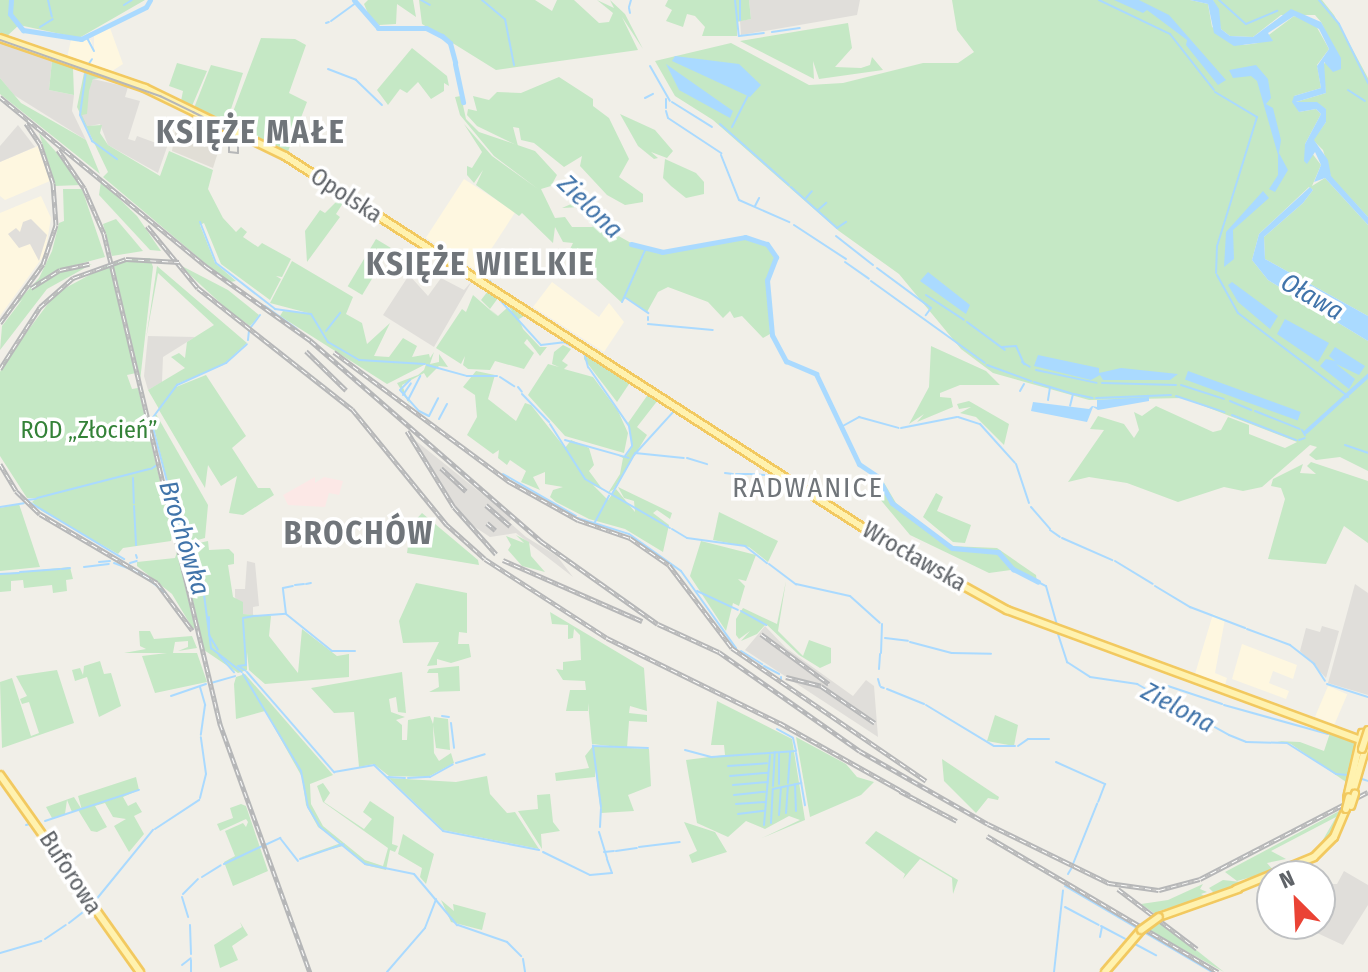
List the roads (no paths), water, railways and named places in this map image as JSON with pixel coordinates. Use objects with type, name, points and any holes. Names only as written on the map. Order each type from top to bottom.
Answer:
[{"type":"main road","name":"Opolska","points":[[0,38],[156,93],[285,156],[676,408]]},
{"type":"main road","name":"Wrocławska","points":[[676,408],[912,559],[1038,623],[1365,740]]},
{"type":"main road","points":[[1105,972],[1141,930],[1159,917],[1313,858],[1334,837],[1349,803],[1368,723]]},
{"type":"main road","name":"Buforowa","points":[[0,775],[140,972]]},
{"type":"main road","points":[[1309,860],[1324,852],[1349,803]]},
{"type":"main road","points":[[1236,889],[1256,883]]},
{"type":"water","points":[[1114,0],[1139,0],[1169,15],[1226,80],[1218,85],[1186,45],[1187,40],[1147,10],[1143,13]]},
{"type":"water","points":[[1190,0],[1213,0],[1219,9],[1221,29],[1230,36],[1253,37],[1291,9],[1321,22],[1341,58],[1341,69],[1333,72],[1324,62],[1326,93],[1296,102],[1317,102],[1326,109],[1326,122],[1314,140],[1328,160],[1331,176],[1368,217],[1368,225],[1325,178],[1314,182],[1321,165],[1315,152],[1307,164],[1304,161],[1305,144],[1321,114],[1316,109],[1299,112],[1292,102],[1294,96],[1321,88],[1317,66],[1329,49],[1319,29],[1294,16],[1268,33],[1273,41],[1234,46],[1214,33],[1208,4]]},
{"type":"water","points":[[675,56],[739,64],[761,85],[750,97],[672,61]]},
{"type":"water","points":[[666,64],[733,111],[730,118],[679,90]]},
{"type":"water","points":[[1256,65],[1268,79],[1271,98],[1266,104],[1273,108],[1281,140],[1279,153],[1288,170],[1275,192],[1269,189],[1278,175],[1278,155],[1257,81],[1251,76],[1233,78],[1229,70]]},
{"type":"water","name":"Oława","points":[[1310,187],[1313,190],[1303,203],[1264,237],[1265,259],[1368,316],[1368,341],[1268,280],[1252,260],[1259,234]]},
{"type":"water","points":[[1263,191],[1269,198],[1233,230],[1234,259],[1224,267],[1226,232]]},
{"type":"water","points":[[928,272],[970,305],[966,314],[920,281]]},
{"type":"water","points":[[1232,282],[1278,316],[1270,329],[1238,302],[1228,285]]},
{"type":"water","points":[[1285,319],[1329,343],[1318,362],[1277,334]]},
{"type":"water","points":[[1335,347],[1365,366],[1359,375],[1336,364],[1355,379],[1349,389],[1320,366],[1326,359],[1335,361],[1329,356]]},
{"type":"water","points":[[1038,355],[1099,368],[1099,373],[1121,368],[1178,374],[1170,380],[1103,380],[1100,375],[1091,380],[1034,366]]},
{"type":"water","points":[[1188,371],[1301,412],[1298,420],[1185,379]]},
{"type":"water","points":[[1149,397],[1149,401],[1098,410],[1093,407],[1087,422],[1031,411],[1033,402],[1089,409],[1092,406],[1097,407],[1097,400]]},
{"type":"waterway","points":[[11,0],[10,14],[23,30],[81,39],[146,7],[150,0]]},
{"type":"waterway","points":[[48,0],[52,17]]},
{"type":"waterway","points":[[124,5],[132,0]]},
{"type":"waterway","name":"Zielona","points":[[354,0],[378,28],[426,28],[442,36],[450,43],[455,62]]},
{"type":"waterway","points":[[421,0],[430,5]]},
{"type":"waterway","points":[[482,0],[505,19],[514,65]]},
{"type":"waterway","points":[[629,7],[631,0]]},
{"type":"waterway","points":[[735,0],[739,36],[764,33]]},
{"type":"waterway","points":[[740,0],[740,20]]},
{"type":"waterway","points":[[1099,0],[1170,34],[1214,90]]},
{"type":"waterway","points":[[1219,0],[1246,24],[1277,11]]},
{"type":"waterway","points":[[1319,0],[1339,24],[1368,83]]},
{"type":"waterway","points":[[331,21],[356,3]]},
{"type":"waterway","points":[[629,8],[630,13]]},
{"type":"waterway","points":[[40,27],[53,19]]},
{"type":"waterway","points":[[772,32],[800,28]]},
{"type":"waterway","name":"Brochówka","points":[[86,36],[94,51]]},
{"type":"waterway","name":"Brochówka","points":[[88,65],[92,59]]},
{"type":"waterway","name":"Zielona","points":[[455,64],[463,102]]},
{"type":"waterway","points":[[650,66],[670,101]]},
{"type":"waterway","points":[[328,69],[356,80],[382,105]]},
{"type":"waterway","name":"Brochówka","points":[[86,71],[80,115],[92,141],[117,159]]},
{"type":"waterway","points":[[1348,90],[1365,101]]},
{"type":"waterway","points":[[1215,92],[1257,117],[1217,246],[1216,273]]},
{"type":"waterway","points":[[645,98],[653,94]]},
{"type":"waterway","points":[[732,127],[748,96]]},
{"type":"waterway","points":[[666,99],[666,108]]},
{"type":"waterway","points":[[672,102],[712,127]]},
{"type":"waterway","points":[[666,111],[668,118],[721,153]]},
{"type":"waterway","points":[[720,124],[789,185]]},
{"type":"waterway","points":[[721,155],[739,200],[789,222]]},
{"type":"waterway","points":[[791,187],[837,228]]},
{"type":"waterway","points":[[806,198],[812,191]]},
{"type":"waterway","points":[[755,206],[759,198]]},
{"type":"waterway","points":[[818,210],[826,203]]},
{"type":"waterway","points":[[200,222],[216,263],[275,309],[311,314],[328,342],[359,360],[425,364]]},
{"type":"waterway","points":[[837,228],[846,222]]},
{"type":"waterway","points":[[794,225],[846,259]]},
{"type":"waterway","points":[[836,236],[873,265]]},
{"type":"waterway","name":"Zielona","points":[[631,244],[662,252],[745,237],[767,244],[776,257],[767,280],[772,335],[786,361],[816,374],[859,464],[877,476],[892,503],[952,548],[998,552],[1013,569],[1038,582]]},
{"type":"waterway","points":[[622,302],[646,248]]},
{"type":"waterway","points":[[845,262],[869,279]]},
{"type":"waterway","points":[[877,268],[931,308],[926,315]]},
{"type":"waterway","points":[[1217,275],[1238,313],[1345,394]]},
{"type":"waterway","points":[[490,281],[494,287]]},
{"type":"waterway","points":[[871,281],[985,363]]},
{"type":"waterway","points":[[926,295],[964,320]]},
{"type":"waterway","points":[[626,298],[648,313]]},
{"type":"waterway","points":[[500,300],[541,345],[564,342],[581,351]]},
{"type":"waterway","points":[[265,306],[297,329]]},
{"type":"waterway","points":[[326,331],[340,313]]},
{"type":"waterway","name":"Brochówka","points":[[251,327],[260,315]]},
{"type":"waterway","points":[[967,322],[1005,350]]},
{"type":"waterway","points":[[648,324],[713,330]]},
{"type":"waterway","name":"Brochówka","points":[[248,340],[249,330]]},
{"type":"waterway","name":"Brochówka","points":[[185,550],[151,420],[177,385],[226,363],[247,344]]},
{"type":"waterway","points":[[1002,347],[1016,346],[1024,364]]},
{"type":"waterway","points":[[584,352],[588,367]]},
{"type":"waterway","points":[[1022,362],[1030,367]]},
{"type":"waterway","points":[[427,365],[467,376],[497,376]]},
{"type":"waterway","points":[[987,365],[1031,381]]},
{"type":"waterway","points":[[589,368],[629,426],[632,446],[625,456]]},
{"type":"waterway","points":[[1036,370],[1097,383]]},
{"type":"waterway","points":[[408,400],[420,376]]},
{"type":"waterway","points":[[1306,432],[1368,376]]},
{"type":"waterway","points":[[500,377],[514,386]]},
{"type":"waterway","points":[[410,380],[400,390],[419,411],[429,416],[438,398]]},
{"type":"waterway","points":[[1034,382],[1073,394],[1070,406]]},
{"type":"waterway","points":[[403,395],[411,383]]},
{"type":"waterway","points":[[1102,383],[1176,385]]},
{"type":"waterway","points":[[1020,391],[1024,384]]},
{"type":"waterway","points":[[1181,385],[1224,399]]},
{"type":"waterway","points":[[518,387],[522,392]]},
{"type":"waterway","points":[[1048,400],[1050,388]]},
{"type":"waterway","points":[[522,394],[549,422]]},
{"type":"waterway","points":[[1074,394],[1093,398]]},
{"type":"waterway","points":[[1096,398],[1171,395]]},
{"type":"waterway","points":[[1176,396],[1224,412]]},
{"type":"waterway","points":[[1230,401],[1251,410]]},
{"type":"waterway","points":[[439,419],[447,404]]},
{"type":"waterway","points":[[612,494],[634,455],[674,411]]},
{"type":"waterway","points":[[1255,411],[1300,429]]},
{"type":"waterway","points":[[1232,415],[1296,440]]},
{"type":"waterway","points":[[841,427],[859,417],[899,428]]},
{"type":"waterway","points":[[901,428],[957,417]]},
{"type":"waterway","points":[[958,417],[980,424],[1015,463]]},
{"type":"waterway","points":[[550,424],[585,479],[670,528]]},
{"type":"waterway","points":[[1302,430],[1305,435]]},
{"type":"waterway","points":[[1299,440],[1305,438]]},
{"type":"waterway","points":[[565,440],[629,458]]},
{"type":"waterway","points":[[1345,445],[1368,453]]},
{"type":"waterway","points":[[635,453],[684,458]]},
{"type":"waterway","points":[[687,458],[707,464]]},
{"type":"waterway","points":[[1016,464],[1029,503]]},
{"type":"waterway","points":[[151,469],[157,465]]},
{"type":"waterway","points":[[37,498],[149,469]]},
{"type":"waterway","points":[[725,473],[733,474]]},
{"type":"waterway","points":[[503,474],[576,516]]},
{"type":"waterway","points":[[736,474],[749,474]]},
{"type":"waterway","points":[[750,474],[765,475]]},
{"type":"waterway","points":[[767,475],[773,476]]},
{"type":"waterway","points":[[133,478],[134,503]]},
{"type":"waterway","points":[[875,493],[884,489]]},
{"type":"waterway","points":[[595,522],[609,496]]},
{"type":"waterway","points":[[26,500],[36,499]]},
{"type":"waterway","points":[[29,502],[124,559]]},
{"type":"waterway","points":[[0,507],[24,503]]},
{"type":"waterway","points":[[134,506],[136,545]]},
{"type":"waterway","points":[[1031,507],[1050,529]]},
{"type":"waterway","points":[[578,518],[629,534],[681,571],[736,648]]},
{"type":"waterway","points":[[672,529],[687,538],[745,546],[767,563]]},
{"type":"waterway","points":[[1050,530],[1060,537]]},
{"type":"waterway","points":[[1062,538],[1112,560]]},
{"type":"waterway","points":[[99,562],[110,561]]},
{"type":"waterway","points":[[130,563],[137,561]]},
{"type":"waterway","points":[[1115,561],[1153,584]]},
{"type":"waterway","points":[[114,563],[139,572],[166,593]]},
{"type":"waterway","points":[[84,567],[109,564]]},
{"type":"waterway","points":[[769,564],[796,584],[850,596],[880,623]]},
{"type":"waterway","points":[[62,569],[70,568]]},
{"type":"waterway","points":[[20,572],[60,569]]},
{"type":"waterway","points":[[0,574],[19,573]]},
{"type":"waterway","name":"Zielona","points":[[1038,582],[1046,586],[1057,625]]},
{"type":"waterway","points":[[306,584],[311,583]]},
{"type":"waterway","points":[[295,585],[304,584]]},
{"type":"waterway","points":[[255,616],[286,614],[283,588],[293,586]]},
{"type":"waterway","points":[[1155,586],[1190,607],[1245,628]]},
{"type":"waterway","name":"Brochówka","points":[[203,587],[211,648],[242,672]]},
{"type":"waterway","points":[[697,591],[738,610]]},
{"type":"waterway","points":[[741,611],[766,625]]},
{"type":"waterway","points":[[286,614],[332,651],[355,651]]},
{"type":"waterway","points":[[243,618],[254,616]]},
{"type":"waterway","name":"Brochówka","points":[[209,617],[209,635],[218,650]]},
{"type":"waterway","points":[[243,620],[246,665],[238,666],[246,671]]},
{"type":"waterway","points":[[881,653],[882,624]]},
{"type":"waterway","points":[[1247,629],[1290,645],[1314,664],[1325,681]]},
{"type":"waterway","name":"Zielona","points":[[1057,631],[1067,662],[1090,677],[1137,684],[1229,735],[1246,742],[1287,743],[1336,774],[1348,775]]},
{"type":"waterway","points":[[885,638],[908,641]]},
{"type":"waterway","points":[[910,642],[952,653],[991,654]]},
{"type":"waterway","points":[[741,651],[762,664]]},
{"type":"waterway","points":[[879,669],[880,654]]},
{"type":"waterway","name":"Brochówka","points":[[219,655],[234,672]]},
{"type":"waterway","points":[[764,666],[779,674]]},
{"type":"waterway","points":[[247,672],[334,772],[374,765],[443,831],[539,850]]},
{"type":"waterway","name":"Brochówka","points":[[243,674],[301,771],[308,807],[320,827],[365,864],[414,874],[457,925]]},
{"type":"waterway","points":[[211,683],[235,676]]},
{"type":"waterway","points":[[878,679],[880,686]]},
{"type":"waterway","points":[[171,696],[206,684]]},
{"type":"waterway","points":[[1327,684],[1368,697]]},
{"type":"waterway","points":[[1168,686],[1222,704]]},
{"type":"waterway","points":[[200,687],[205,705],[201,735]]},
{"type":"waterway","points":[[887,689],[924,704]]},
{"type":"waterway","points":[[926,705],[994,746],[1015,746]]},
{"type":"waterway","points":[[1224,705],[1328,734]]},
{"type":"waterway","points":[[442,716],[449,717]]},
{"type":"waterway","points":[[451,723],[454,748]]},
{"type":"waterway","points":[[777,729],[793,738],[796,751]]},
{"type":"waterway","points":[[200,798],[206,774],[201,737]]},
{"type":"waterway","points":[[1018,746],[1028,739],[1049,739]]},
{"type":"waterway","points":[[601,807],[593,746],[648,748]]},
{"type":"waterway","points":[[685,750],[712,757],[796,751]]},
{"type":"waterway","points":[[773,786],[775,752]]},
{"type":"waterway","points":[[788,783],[790,752]]},
{"type":"waterway","points":[[796,753],[805,805]]},
{"type":"waterway","points":[[456,763],[485,754]]},
{"type":"waterway","points":[[779,754],[779,784]]},
{"type":"waterway","points":[[764,825],[770,755]]},
{"type":"waterway","points":[[1056,762],[1105,784],[1098,802]]},
{"type":"waterway","points":[[728,766],[767,763]]},
{"type":"waterway","points":[[408,778],[430,777],[453,764]]},
{"type":"waterway","points":[[730,776],[768,773]]},
{"type":"waterway","points":[[388,777],[405,778]]},
{"type":"waterway","name":"Zielona","points":[[1362,779],[1368,781]]},
{"type":"waterway","points":[[733,785],[768,782]]},
{"type":"waterway","points":[[771,823],[773,789],[801,783]]},
{"type":"waterway","points":[[795,784],[796,811]]},
{"type":"waterway","points":[[786,813],[788,787]]},
{"type":"waterway","points":[[779,815],[781,788]]},
{"type":"waterway","points":[[45,821],[139,790]]},
{"type":"waterway","points":[[734,795],[765,792]]},
{"type":"waterway","points":[[155,829],[199,800]]},
{"type":"waterway","points":[[736,804],[766,802]]},
{"type":"waterway","points":[[1073,864],[1097,804]]},
{"type":"waterway","points":[[600,827],[601,809]]},
{"type":"waterway","points":[[738,814],[764,811]]},
{"type":"waterway","points":[[26,825],[30,824]]},
{"type":"waterway","points":[[95,901],[153,830]]},
{"type":"waterway","points":[[599,832],[607,858]]},
{"type":"waterway","points":[[265,845],[280,838],[298,861]]},
{"type":"waterway","points":[[639,847],[680,842]]},
{"type":"waterway","points":[[300,859],[344,844]]},
{"type":"waterway","points":[[224,864],[262,846]]},
{"type":"waterway","points":[[616,851],[637,848]]},
{"type":"waterway","points":[[604,852],[614,851]]},
{"type":"waterway","points":[[543,852],[590,875],[612,873],[607,859]]},
{"type":"waterway","points":[[202,877],[221,865]]},
{"type":"waterway","points":[[1068,874],[1071,869]]},
{"type":"waterway","points":[[183,894],[198,879]]},
{"type":"waterway","points":[[1065,886],[1212,972]]},
{"type":"waterway","points":[[1054,972],[1063,890]]},
{"type":"waterway","points":[[182,897],[188,917]]},
{"type":"waterway","points":[[387,972],[425,928],[436,899]]},
{"type":"waterway","points":[[1065,907],[1099,925]]},
{"type":"waterway","points":[[69,923],[87,909]]},
{"type":"waterway","points":[[45,939],[66,925]]},
{"type":"waterway","points":[[190,925],[191,954]]},
{"type":"waterway","name":"Brochówka","points":[[458,925],[507,942],[521,956]]},
{"type":"waterway","points":[[1101,926],[1125,939]]},
{"type":"waterway","points":[[1100,937],[1102,927]]},
{"type":"waterway","points":[[0,953],[41,941]]},
{"type":"waterway","points":[[1135,944],[1156,955]]},
{"type":"waterway","points":[[182,965],[191,958]]},
{"type":"waterway","name":"Brochówka","points":[[523,959],[525,972]]},
{"type":"waterway","points":[[191,960],[191,972]]},
{"type":"tram line","points":[[0,40],[160,96],[193,112],[225,128],[238,143],[238,153],[229,152],[229,133],[213,122]]},
{"type":"railway","points":[[0,97],[207,267],[311,341],[541,541],[658,624],[719,652],[860,751],[988,824],[1109,883],[1159,890],[1200,879],[1368,792]]},
{"type":"railway","points":[[0,323],[43,264],[56,225],[53,183],[40,144],[26,123]]},
{"type":"railway","points":[[58,150],[84,188],[104,234],[220,724],[310,972]]},
{"type":"railway","points":[[147,226],[198,288],[352,409],[446,524],[485,559],[607,638],[780,723],[909,795]]},
{"type":"railway","points":[[0,369],[40,307],[73,278],[126,259],[179,262]]},
{"type":"railway","points":[[31,288],[60,270],[89,264]]},
{"type":"railway","points":[[306,351],[346,390]]},
{"type":"railway","points":[[334,352],[510,482],[578,520],[630,538],[669,565],[732,648],[926,781]]},
{"type":"railway","points":[[407,431],[454,507],[496,554]]},
{"type":"railway","points":[[0,464],[16,491],[40,514],[157,583],[192,630]]},
{"type":"railway","points":[[441,468],[466,491]]},
{"type":"railway","points":[[486,505],[510,526]]},
{"type":"railway","points":[[487,523],[495,530]]},
{"type":"railway","points":[[503,560],[642,621]]},
{"type":"railway","points":[[761,634],[829,684]]},
{"type":"railway","points":[[786,677],[821,686],[875,723]]},
{"type":"railway","points":[[900,791],[957,821]]},
{"type":"railway","points":[[987,836],[1218,972]]},
{"type":"railway","points":[[1118,889],[1197,949]]},
{"type":"district","name":"KSIĘŻE MAŁE","points":[[251,132]]},
{"type":"district","name":"KSIĘŻE WIELKIE","points":[[481,264]]},
{"type":"district","name":"RADWANICE","points":[[808,488]]},
{"type":"district","name":"BROCHÓW","points":[[359,533]]},
{"type":"park label","name":"ROD „Złocień”","points":[[89,431]]}]
